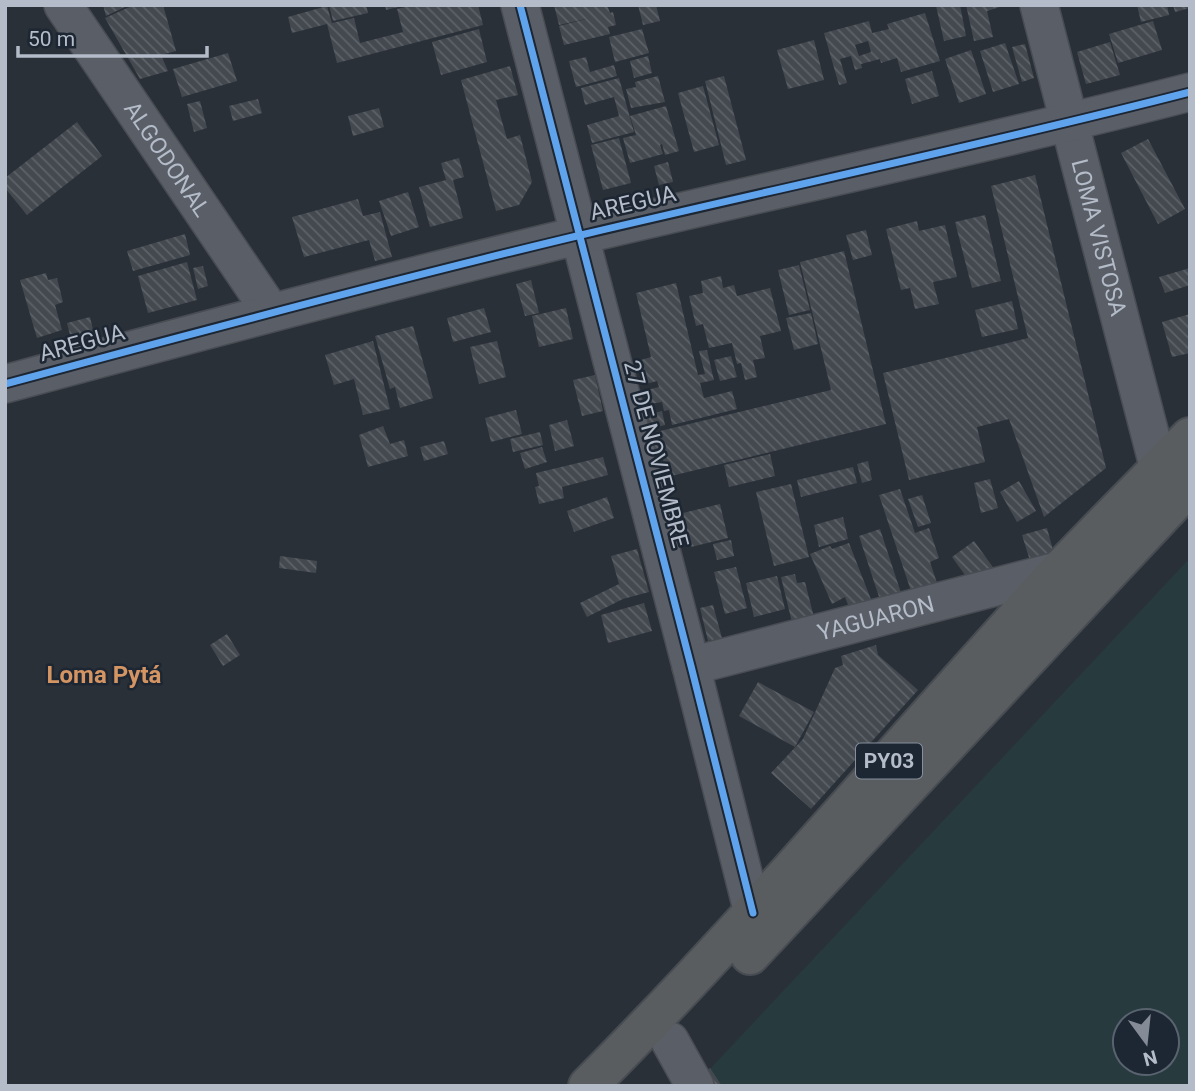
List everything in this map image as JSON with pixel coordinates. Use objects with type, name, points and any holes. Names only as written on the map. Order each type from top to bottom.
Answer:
[{"type":"highway","name":"PY03","points":[[625,1086],[670,1041],[1174,477],[1190,437]]},
{"type":"highway","name":"PY03","points":[[588,1086],[656,1018],[753,913],[1061,570],[1174,477]]},
{"type":"street","name":"ALGODONAL","points":[[63,5],[271,312]]},
{"type":"street","name":"27 DE NOVIEMBRE","points":[[520,5],[753,913]]},
{"type":"street","name":"LOMA VISTOSA","points":[[1039,5],[1068,123],[1174,477]]},
{"type":"street","name":"AREGUA","points":[[5,384],[271,312],[580,235],[1068,123],[1190,92]]},
{"type":"street","name":"YAGUARON","points":[[691,666],[1061,570]]},
{"type":"street","points":[[670,1041],[695,1086]]},
{"type":"green space","points":[[1190,558],[1190,1086],[694,1086]]},
{"type":"building","points":[[103,5],[129,5],[106,16]]},
{"type":"building","points":[[134,5],[163,5],[176,51],[161,55],[168,71],[140,79],[105,18]]},
{"type":"building","points":[[329,5],[366,5],[368,13],[333,21]]},
{"type":"building","points":[[385,5],[402,5],[402,6],[386,10]]},
{"type":"building","points":[[413,5],[478,5],[483,25],[337,63],[327,24],[292,33],[288,17],[327,6],[332,23],[354,18],[360,43],[403,32],[397,9]]},
{"type":"building","points":[[554,5],[607,5],[610,13],[613,12],[616,25],[608,27],[610,34],[564,45],[559,26],[590,18],[559,25]]},
{"type":"building","points":[[638,5],[656,5],[660,21],[643,25]]},
{"type":"building","points":[[960,5],[966,36],[944,41],[936,6]]},
{"type":"building","points":[[966,5],[1006,5],[987,11],[993,37],[974,41]]},
{"type":"building","points":[[1137,5],[1167,5],[1169,15],[1141,22]]},
{"type":"building","points":[[1173,5],[1190,5],[1190,8],[1175,12]]},
{"type":"building","points":[[925,13],[940,61],[901,72],[897,58],[881,63],[880,59],[861,64],[862,68],[855,70],[851,56],[840,59],[847,83],[839,85],[824,33],[869,21],[872,33],[889,29],[887,24]],"holes":[[[868,41],[871,52],[859,56],[855,45]]]},
{"type":"building","points":[[1153,21],[1162,50],[1118,63],[1109,34]]},
{"type":"building","points":[[479,29],[487,62],[441,75],[432,42]]},
{"type":"building","points":[[642,29],[649,53],[615,62],[609,37]]},
{"type":"building","points":[[814,40],[824,80],[788,89],[777,50]]},
{"type":"building","points":[[1110,42],[1120,75],[1086,84],[1077,52]]},
{"type":"building","points":[[1005,43],[1019,84],[993,92],[980,51]]},
{"type":"building","points":[[1025,44],[1034,78],[1022,82],[1012,47]]},
{"type":"building","points":[[971,50],[986,94],[959,103],[945,59]]},
{"type":"building","points":[[228,53],[237,81],[182,97],[173,69]]},
{"type":"building","points":[[648,56],[652,73],[634,78],[630,61]]},
{"type":"building","points":[[586,57],[590,72],[614,65],[617,76],[576,87],[569,61]]},
{"type":"building","points":[[510,66],[518,95],[496,100],[507,139],[520,135],[532,182],[519,205],[496,211],[461,80]]},
{"type":"building","points":[[932,71],[939,96],[912,104],[905,79]]},
{"type":"building","points":[[658,76],[665,102],[631,108],[626,89],[636,87],[635,82]]},
{"type":"building","points":[[724,76],[746,160],[726,165],[705,81]]},
{"type":"building","points":[[619,78],[634,132],[592,143],[587,125],[619,116],[614,97],[585,105],[581,88]]},
{"type":"building","points":[[703,86],[719,145],[694,152],[678,93]]},
{"type":"building","points":[[258,99],[262,113],[233,121],[229,106]]},
{"type":"building","points":[[200,101],[207,128],[194,132],[187,104]]},
{"type":"building","points":[[666,106],[679,151],[665,155],[662,144],[663,154],[630,163],[623,138],[636,135],[630,116]]},
{"type":"building","points":[[379,108],[384,127],[353,136],[348,116]]},
{"type":"building","points":[[77,122],[102,156],[27,215],[5,188],[5,178]]},
{"type":"building","points":[[619,138],[631,183],[603,190],[591,145]]},
{"type":"building","points":[[1148,139],[1185,209],[1158,224],[1121,153]]},
{"type":"building","points":[[459,158],[464,177],[453,180],[463,218],[430,227],[419,187],[446,180],[441,163]]},
{"type":"building","points":[[668,162],[673,182],[659,185],[654,166]]},
{"type":"building","points":[[1035,175],[1106,468],[1044,517],[1009,419],[977,427],[985,462],[909,480],[883,373],[1028,338],[991,186]]},
{"type":"building","points":[[408,192],[419,227],[391,236],[379,201]]},
{"type":"building","points":[[358,199],[363,216],[380,212],[392,257],[375,261],[369,240],[304,257],[292,217]]},
{"type":"building","points":[[985,215],[1001,281],[972,288],[955,222]]},
{"type":"building","points":[[917,221],[919,231],[945,225],[957,277],[933,282],[939,304],[915,309],[910,288],[901,290],[886,229]]},
{"type":"building","points":[[866,230],[872,255],[853,260],[846,235]]},
{"type":"building","points":[[185,234],[190,255],[133,271],[127,251]]},
{"type":"building","points":[[844,251],[886,424],[667,477],[656,432],[831,390],[800,262]]},
{"type":"building","points":[[187,262],[197,300],[148,313],[138,276]]},
{"type":"building","points":[[799,265],[810,310],[789,315],[778,270]]},
{"type":"building","points":[[203,266],[208,286],[198,289],[193,268]]},
{"type":"building","points":[[1190,268],[1190,285],[1165,293],[1159,277]]},
{"type":"building","points":[[46,273],[48,280],[57,278],[63,302],[55,305],[62,330],[37,338],[20,280]]},
{"type":"building","points":[[721,276],[723,288],[734,285],[737,296],[770,288],[781,331],[760,336],[765,358],[753,360],[757,377],[745,380],[741,363],[737,364],[732,343],[709,348],[703,324],[696,326],[689,296],[703,293],[701,281]]},
{"type":"building","points":[[531,280],[539,313],[525,316],[516,284]]},
{"type":"building","points":[[676,283],[698,375],[705,374],[699,351],[707,350],[714,380],[700,383],[704,398],[732,391],[737,409],[672,425],[669,410],[664,411],[662,402],[650,404],[647,390],[659,387],[657,381],[646,384],[641,360],[651,357],[636,293]]},
{"type":"building","points":[[1012,301],[1018,329],[982,337],[975,310]]},
{"type":"building","points":[[484,308],[491,332],[453,342],[447,318]]},
{"type":"building","points":[[566,308],[573,339],[539,347],[532,316]]},
{"type":"building","points":[[811,313],[818,344],[794,350],[786,318]]},
{"type":"building","points":[[1190,314],[1190,353],[1172,357],[1162,322]]},
{"type":"building","points":[[90,317],[94,334],[71,339],[67,323]]},
{"type":"building","points":[[413,326],[433,398],[400,408],[395,387],[390,389],[375,336]]},
{"type":"building","points":[[373,341],[390,409],[363,415],[354,379],[334,385],[325,355]]},
{"type":"building","points":[[497,341],[506,377],[479,384],[470,347]]},
{"type":"building","points":[[731,356],[737,377],[720,381],[714,360]]},
{"type":"building","points":[[595,375],[603,411],[582,416],[573,380]]},
{"type":"building","points":[[516,410],[522,434],[491,442],[485,418]]},
{"type":"building","points":[[662,411],[665,425],[654,428],[662,462],[644,467],[642,416]]},
{"type":"building","points":[[567,420],[574,446],[555,451],[549,425]]},
{"type":"building","points":[[383,426],[390,444],[404,440],[408,456],[368,467],[359,435]]},
{"type":"building","points":[[540,432],[543,445],[513,452],[510,439]]},
{"type":"building","points":[[444,441],[448,454],[424,461],[420,447]]},
{"type":"building","points":[[542,447],[547,462],[525,469],[520,453]]},
{"type":"building","points":[[770,454],[775,476],[729,487],[724,465]]},
{"type":"building","points":[[603,457],[608,475],[562,487],[564,498],[539,504],[535,487],[539,486],[536,473]]},
{"type":"building","points":[[868,461],[872,480],[862,483],[857,464]]},
{"type":"building","points":[[853,467],[857,483],[801,497],[797,480]]},
{"type":"building","points":[[990,479],[998,508],[981,513],[974,483]]},
{"type":"building","points":[[1019,481],[1036,511],[1017,522],[1000,492]]},
{"type":"building","points":[[791,484],[809,557],[774,566],[756,492]]},
{"type":"building","points":[[900,489],[915,533],[929,528],[939,558],[930,562],[938,586],[912,594],[879,495]]},
{"type":"building","points":[[922,495],[931,523],[918,527],[908,499]]},
{"type":"building","points":[[607,497],[614,518],[574,532],[567,511]]},
{"type":"building","points":[[720,504],[728,538],[691,547],[683,513]]},
{"type":"building","points":[[843,517],[848,539],[819,547],[814,525]]},
{"type":"building","points":[[1047,528],[1055,557],[1031,564],[1022,535]]},
{"type":"building","points":[[880,529],[904,602],[883,609],[859,536]]},
{"type":"building","points":[[731,540],[734,556],[717,560],[713,544]]},
{"type":"building","points":[[974,541],[995,570],[973,586],[952,557]]},
{"type":"building","points":[[849,543],[872,602],[850,610],[845,597],[832,604],[810,554],[830,546],[832,549]]},
{"type":"building","points":[[637,549],[649,592],[623,599],[587,617],[580,603],[619,584],[611,556]]},
{"type":"building","points":[[280,556],[317,561],[316,573],[279,568]]},
{"type":"building","points":[[736,567],[747,608],[725,614],[714,572]]},
{"type":"building","points":[[795,574],[797,583],[805,582],[817,629],[795,635],[781,577]]},
{"type":"building","points":[[777,576],[785,609],[754,617],[746,583]]},
{"type":"building","points":[[644,603],[652,631],[608,643],[601,615]]},
{"type":"building","points":[[713,605],[722,638],[708,641],[700,608]]},
{"type":"building","points":[[227,634],[240,655],[223,666],[210,645]]},
{"type":"building","points":[[876,645],[878,655],[918,690],[811,809],[771,773],[803,739],[835,668],[843,665],[841,656]]},
{"type":"building","points":[[758,682],[814,712],[795,747],[739,716]]},
{"type":"building","points":[[710,1068],[722,1086],[705,1086],[699,1076]]},
{"type":"cycle path","points":[[520,5],[753,913]]},
{"type":"cycle path","points":[[5,384],[509,252],[1038,130],[1190,92]]},
{"type":"district","name":"Loma Pytá","points":[[104,675]]}]
